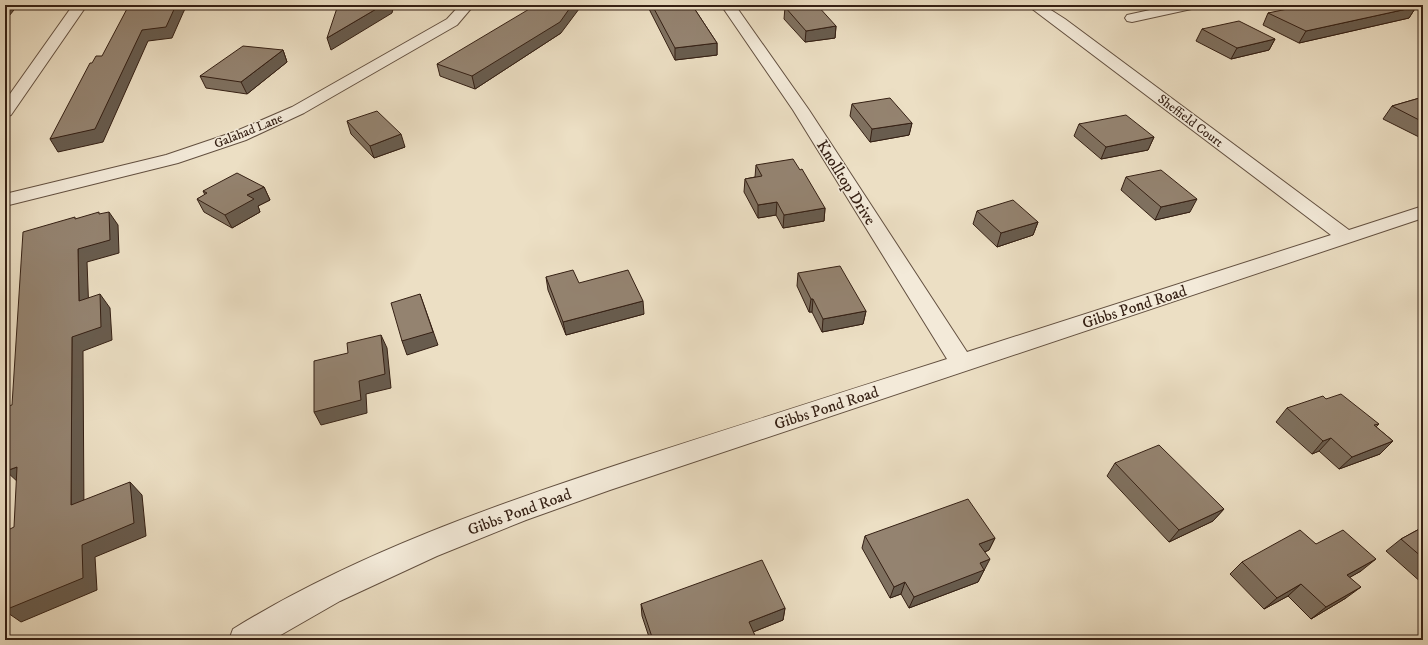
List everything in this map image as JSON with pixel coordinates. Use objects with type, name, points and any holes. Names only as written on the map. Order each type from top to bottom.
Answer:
[{"type":"street","points":[[5,112],[80,5]]},
{"type":"street","name":"Galahad Lane","points":[[5,200],[172,159],[240,136],[298,110],[452,22],[467,5]]},
{"type":"street","name":"Knolltop Drive","points":[[728,5],[801,110],[961,362]]},
{"type":"street","name":"Sheffield Court","points":[[1034,5],[1066,26],[1346,237]]},
{"type":"street","points":[[1132,18],[1191,5]]},
{"type":"street","name":"Gibbs Pond Road","points":[[244,640],[269,624],[346,583],[446,538],[546,500],[961,362],[1423,212]]},
{"type":"building","points":[[129,5],[176,5],[166,27],[142,30],[95,129],[50,139],[90,63],[92,63],[96,56],[102,56]]},
{"type":"building","points":[[338,5],[383,5],[327,38]]},
{"type":"building","points":[[536,5],[572,5],[560,22],[472,76],[437,64]]},
{"type":"building","points":[[652,5],[692,5],[717,43],[675,48]]},
{"type":"building","points":[[817,5],[836,26],[806,31],[785,7]]},
{"type":"building","points":[[1307,5],[1411,5],[1416,7],[1306,31],[1268,13]]},
{"type":"building","points":[[1239,21],[1275,39],[1237,48],[1202,29]]},
{"type":"building","points":[[243,46],[283,50],[241,82],[200,76]]},
{"type":"building","points":[[1423,97],[1423,122],[1392,106]]},
{"type":"building","points":[[890,98],[912,123],[872,129],[852,104]]},
{"type":"building","points":[[377,111],[401,134],[370,146],[347,121]]},
{"type":"building","points":[[1126,115],[1154,137],[1106,147],[1079,124]]},
{"type":"building","points":[[793,159],[800,170],[802,169],[825,208],[784,215],[777,202],[758,205],[745,179],[762,176],[756,165]]},
{"type":"building","points":[[1161,170],[1197,199],[1161,207],[1126,177]]},
{"type":"building","points":[[237,173],[264,187],[247,195],[254,199],[225,215],[197,199],[207,193],[203,191]]},
{"type":"building","points":[[1013,200],[1038,222],[1001,233],[977,211]]},
{"type":"building","points":[[99,212],[99,214],[109,212],[110,240],[78,249],[79,301],[100,294],[101,327],[72,337],[71,505],[130,482],[134,523],[82,545],[83,578],[5,610],[8,530],[14,527],[17,467],[6,471],[8,449],[5,450],[5,446],[8,406],[12,405],[23,232],[75,217],[75,219]]},
{"type":"building","points":[[840,266],[866,311],[823,319],[798,273]]},
{"type":"building","points":[[573,270],[579,283],[628,270],[643,301],[563,322],[546,277]]},
{"type":"building","points":[[420,294],[433,332],[402,341],[391,303]]},
{"type":"building","points":[[381,335],[385,374],[359,381],[361,400],[314,412],[314,361],[348,353],[347,343]]},
{"type":"building","points":[[1341,394],[1379,424],[1374,425],[1393,441],[1352,457],[1331,438],[1323,441],[1287,408],[1323,396],[1326,399]]},
{"type":"building","points":[[1159,445],[1224,509],[1179,530],[1115,463]]},
{"type":"building","points":[[968,499],[995,538],[979,544],[990,559],[980,563],[984,570],[914,597],[905,582],[894,587],[865,536]]},
{"type":"building","points":[[1423,527],[1423,558],[1401,539]]},
{"type":"building","points":[[1300,530],[1316,544],[1343,530],[1376,559],[1347,575],[1361,587],[1326,607],[1301,584],[1277,598],[1242,562]]},
{"type":"building","points":[[762,560],[785,608],[749,622],[757,640],[653,640],[641,604]]}]
